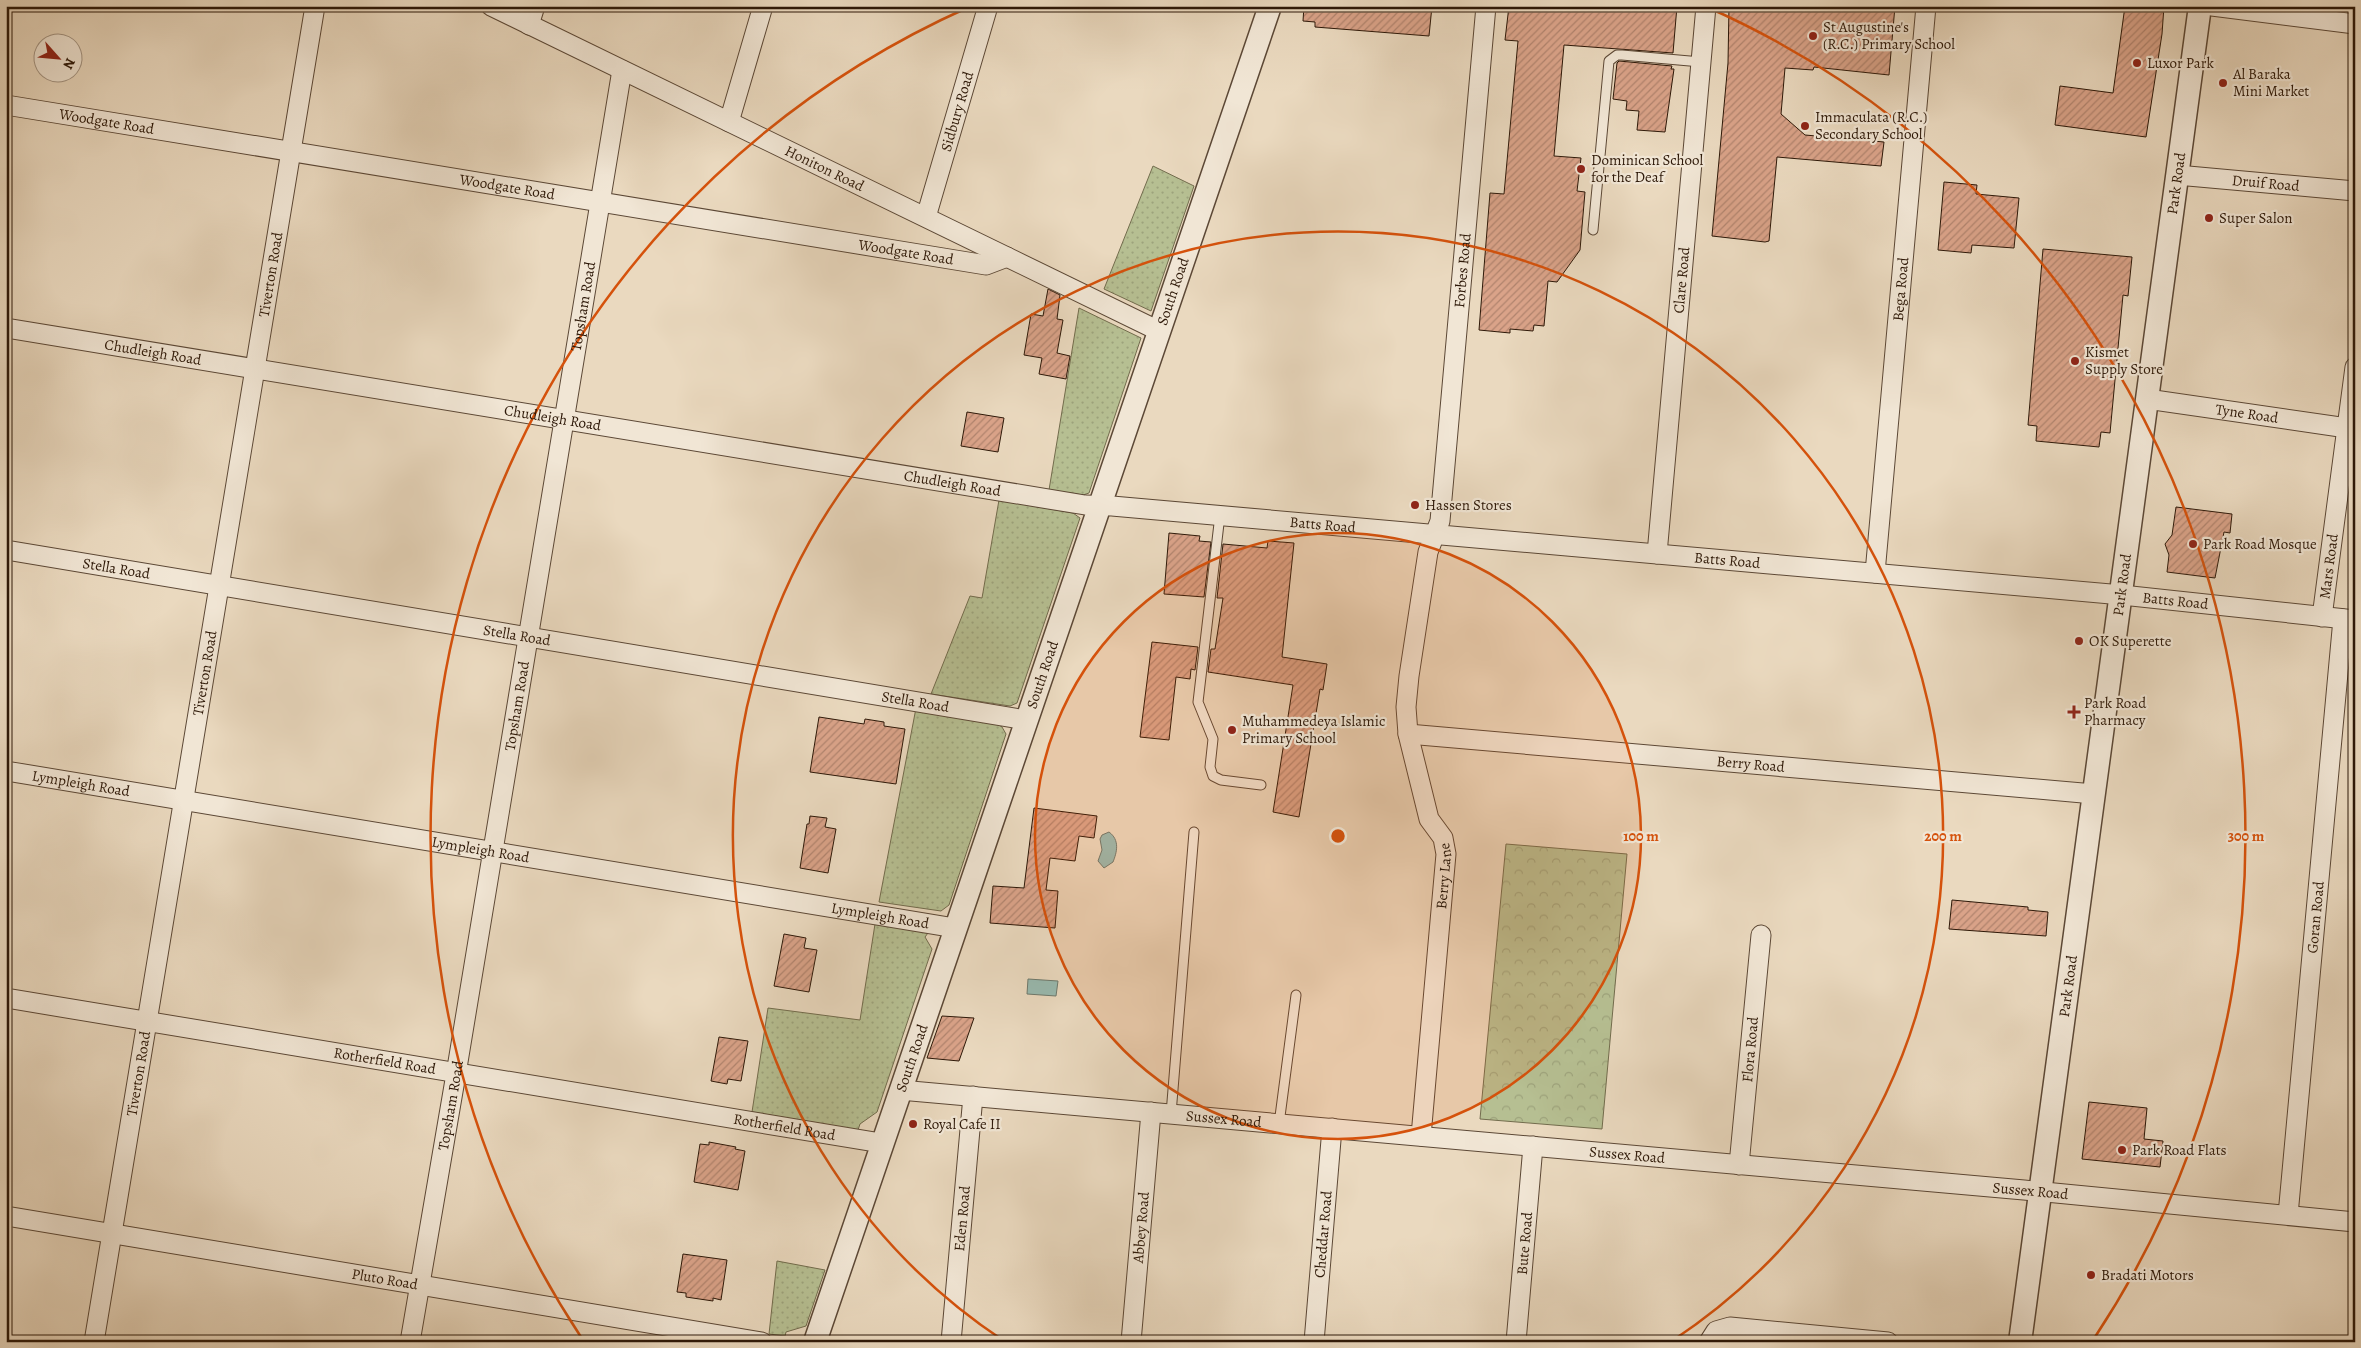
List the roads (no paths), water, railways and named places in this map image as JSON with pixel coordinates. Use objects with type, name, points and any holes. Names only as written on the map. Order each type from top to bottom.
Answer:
[{"type":"street","name":"Tiverton Road","points":[[94,1342],[315,6]]},
{"type":"street","name":"Honiton Road","points":[[491,6],[1159,331]]},
{"type":"street","points":[[529,25],[535,6]]},
{"type":"street","points":[[729,122],[764,6]]},
{"type":"street","name":"Sidbury Road","points":[[926,217],[988,6]]},
{"type":"street","name":"South Road","points":[[815,1342],[881,1143],[1270,6]]},
{"type":"street","name":"Forbes Road","points":[[1434,534],[1440,521],[1486,6]]},
{"type":"street","name":"Clare Road","points":[[1657,554],[1706,6]]},
{"type":"street","name":"Bega Road","points":[[1875,573],[1926,6]]},
{"type":"street","name":"Park Road","points":[[2020,1342],[2200,6]]},
{"type":"street","points":[[2212,6],[2332,14],[2355,24]]},
{"type":"street","name":"Topsham Road","points":[[410,1342],[622,70]]},
{"type":"street","name":"Woodgate Road","points":[[6,105],[986,265],[1007,257]]},
{"type":"street","name":"Druif Road","points":[[2177,175],[2355,191]]},
{"type":"street","name":"Chudleigh Road","points":[[6,328],[1076,504],[1099,506]]},
{"type":"street","name":"Mars Road","points":[[2322,617],[2355,367]]},
{"type":"street","name":"Tyne Road","points":[[2147,399],[2347,428]]},
{"type":"street","name":"Batts Road","points":[[1099,506],[1220,515],[2122,595],[2349,619]]},
{"type":"street","name":"Berry Lane","points":[[1421,1136],[1446,854],[1443,838],[1429,819],[1408,734],[1406,707],[1428,552],[1434,534]]},
{"type":"street","name":"Stella Road","points":[[6,550],[1026,720]]},
{"type":"street","name":"Goran Road","points":[[2288,1216],[2349,619]]},
{"type":"street","name":"Berry Road","points":[[1408,734],[2094,794]]},
{"type":"street","name":"Lympleigh Road","points":[[6,771],[955,928]]},
{"type":"street","name":"Flora Road","points":[[1739,1165],[1761,935]]},
{"type":"street","name":"Rotherfield Road","points":[[6,998],[881,1143]]},
{"type":"street","name":"Sussex Road","points":[[900,1090],[2041,1191],[2355,1222]]},
{"type":"street","name":"Eden Road","points":[[952,1342],[973,1096]]},
{"type":"street","name":"Abbey Road","points":[[1132,1342],[1151,1112]]},
{"type":"street","name":"Cheddar Road","points":[[1314,1342],[1332,1128]]},
{"type":"street","name":"Bute Road","points":[[1516,1342],[1533,1146]]},
{"type":"street","name":"Pluto Road","points":[[6,1216],[762,1342]]},
{"type":"street","points":[[1709,1342],[1716,1331],[1730,1327],[1888,1342]]},
{"type":"lane","points":[[1593,230],[1610,61],[1617,55],[1622,55],[1701,62]]},
{"type":"lane","points":[[1220,515],[1198,702],[1214,739],[1210,767],[1213,776],[1221,780],[1261,785]]},
{"type":"lane","points":[[1171,1114],[1194,832]]},
{"type":"lane","points":[[1280,1124],[1296,995]]},
{"type":"water","points":[[1109,832],[1115,839],[1116,850],[1113,862],[1104,868],[1098,861],[1102,850],[1100,839],[1102,835]]},
{"type":"water","points":[[1028,979],[1058,981],[1056,996],[1027,994]]},
{"type":"place","name":"St Augustine's (R.C.) Primary School","points":[[1813,36]]},
{"type":"place","name":"Luxor Park","points":[[2137,63]]},
{"type":"place","name":"Al Baraka Mini Market","points":[[2223,83]]},
{"type":"place","name":"Immaculata (R.C.) Secondary School","points":[[1805,126]]},
{"type":"place","name":"Dominican School for the Deaf","points":[[1581,169]]},
{"type":"place","name":"Super Salon","points":[[2209,218]]},
{"type":"place","name":"Kismet Supply Store","points":[[2075,361]]},
{"type":"place","name":"Hassen Stores","points":[[1415,505]]},
{"type":"place","name":"Park Road Mosque","points":[[2193,544]]},
{"type":"place","name":"OK Superette","points":[[2079,641]]},
{"type":"place","name":"Park Road Pharmacy","points":[[2074,712]]},
{"type":"place","name":"Muhammedeya Islamic Primary School","points":[[1232,730]]},
{"type":"place","name":"Royal Cafe II","points":[[913,1124]]},
{"type":"place","name":"Park Road Flats","points":[[2122,1150]]},
{"type":"place","name":"Bradati Motors","points":[[2091,1275]]}]
